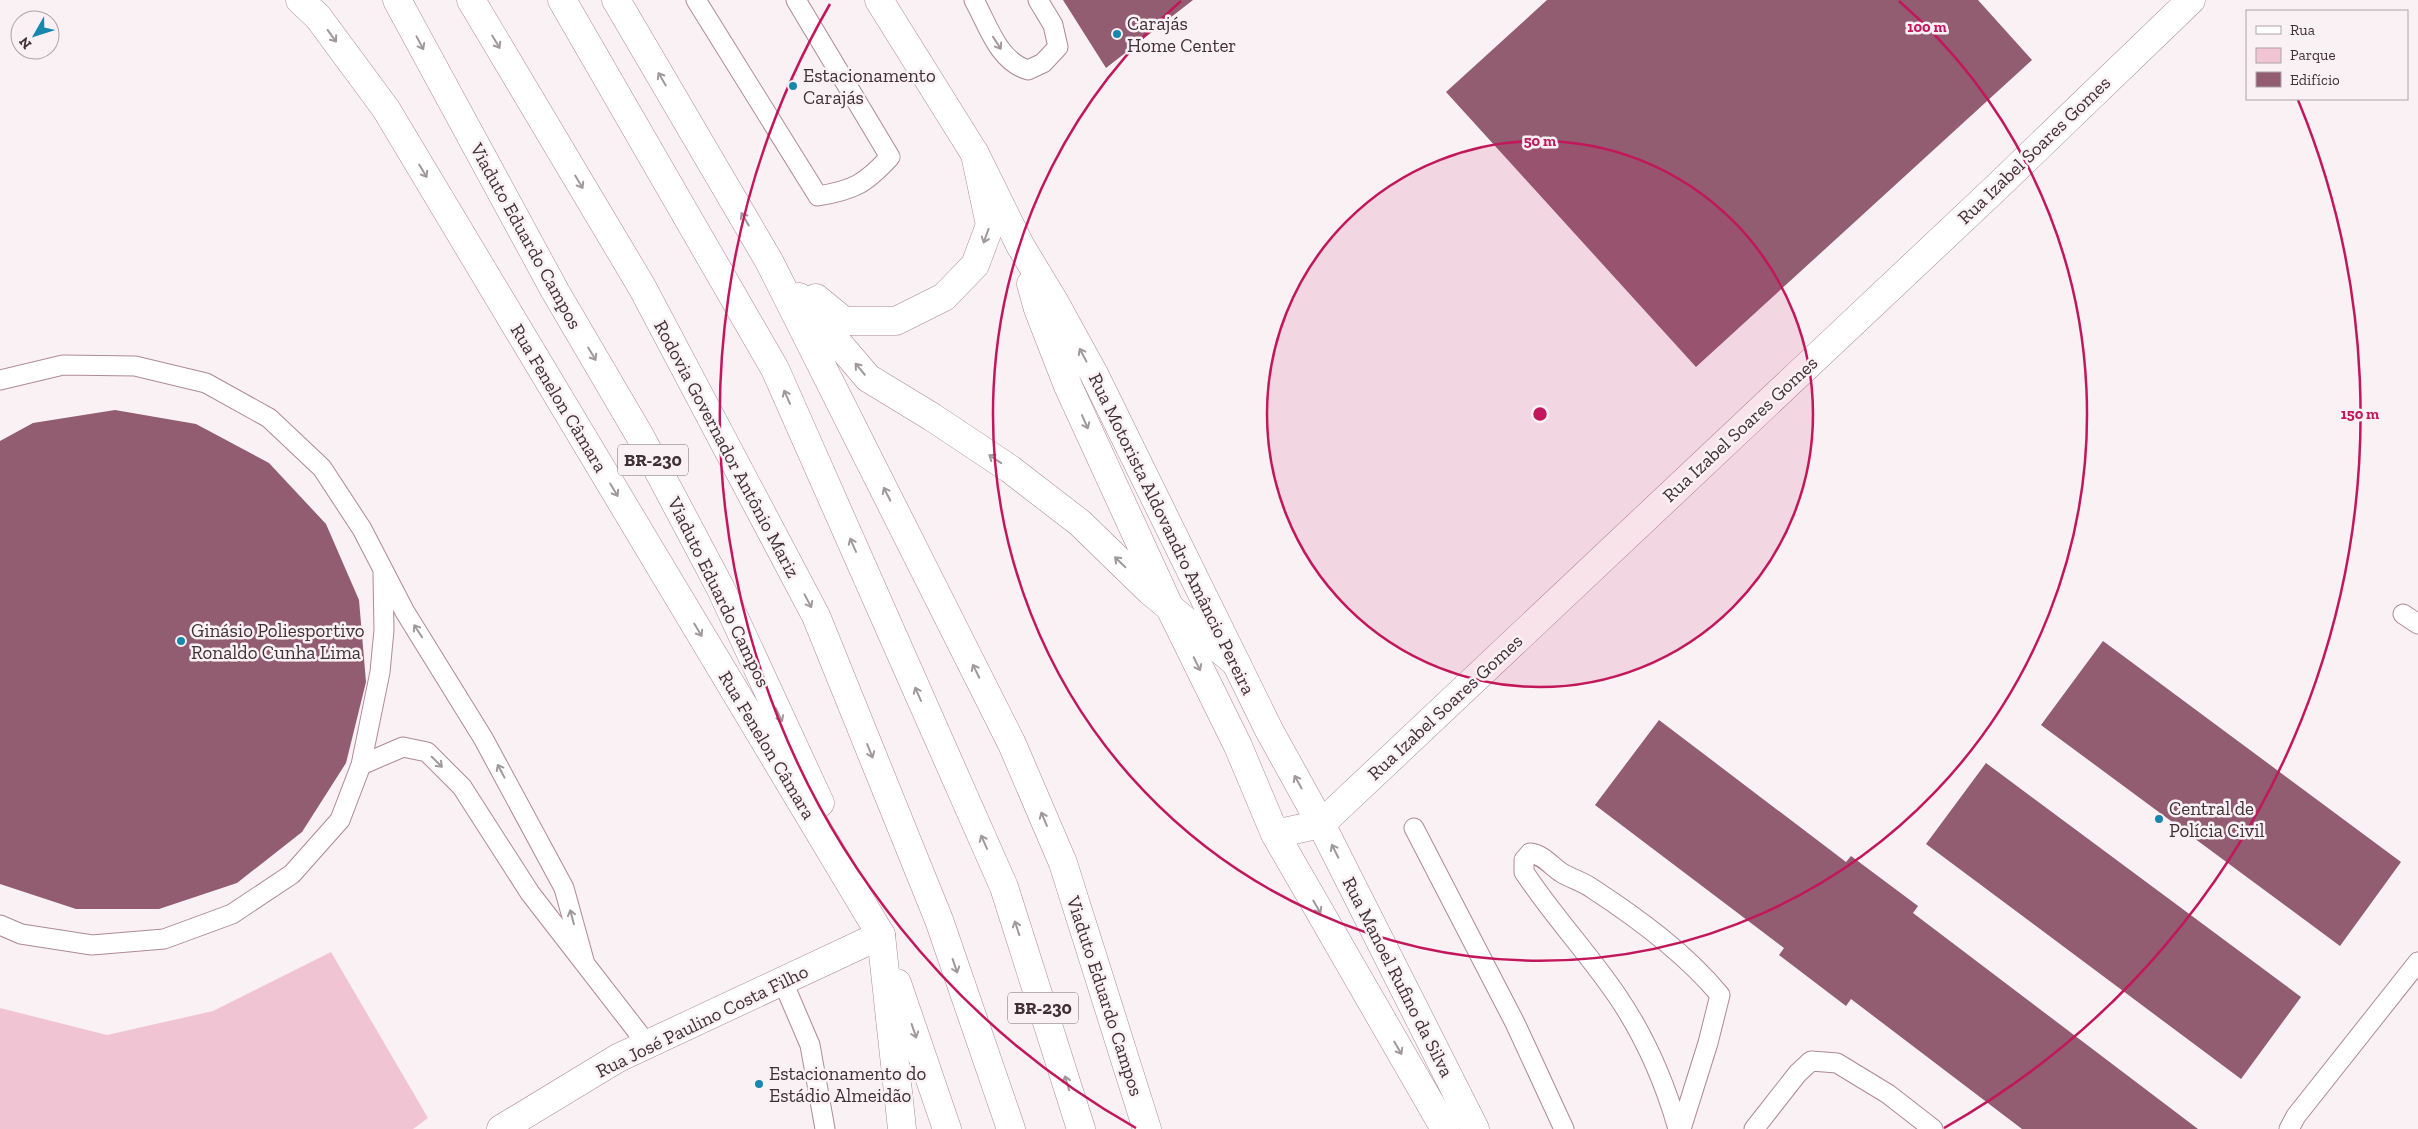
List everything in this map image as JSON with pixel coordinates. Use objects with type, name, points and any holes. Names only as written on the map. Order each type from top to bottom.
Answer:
[{"type":"main road","name":"Rua Fenelon Câmara","points":[[300,0],[318,17],[386,109],[881,935]]},
{"type":"main road","name":"Viaduto Eduardo Campos","points":[[397,0],[555,291],[640,436],[721,589],[881,935],[947,1129]]},
{"type":"main road","name":"Rodovia Governador Antônio Mariz","points":[[471,0],[642,287],[816,616],[939,920],[1011,1129]]},
{"type":"main road","name":"BR-230","points":[[562,0],[775,369],[1004,887],[1081,1129]]},
{"type":"main road","points":[[616,0],[769,261],[868,378],[932,417],[1010,469],[1080,523],[1170,608],[1236,663]]},
{"type":"main road","name":"Rua Motorista Aldovandro Amâncio Pereira","points":[[880,0],[975,154],[1020,245],[1094,374],[1269,730],[1321,824]]},
{"type":"main road","name":"Rua Izabel Soares Gomes","points":[[1321,824],[2191,0]]},
{"type":"main road","points":[[769,261],[844,321],[896,321],[944,297],[975,265],[990,225],[975,154]]},
{"type":"main road","name":"Rua Motorista Aldovandro Amâncio Pereira","points":[[1020,245],[1038,309],[1068,386],[1170,608],[1238,746],[1276,834]]},
{"type":"main road","name":"Viaduto Eduardo Campos","points":[[769,261],[1012,744],[1063,863],[1147,1129]]},
{"type":"main road","points":[[1276,834],[1321,824]]},
{"type":"main road","name":"Rua Manoel Rufino da Silva","points":[[1321,824],[1475,1129]]},
{"type":"main road","name":"Rua Manoel Rufino da Silva","points":[[1276,834],[1445,1129]]},
{"type":"main road","name":"Rua José Paulino Costa Filho","points":[[501,1129],[618,1058],[881,935]]},
{"type":"main road","points":[[881,935],[902,1129]]},
{"type":"lane","points":[[696,0],[818,196],[846,191],[870,179],[890,157],[796,0]]},
{"type":"lane","points":[[974,0],[996,44],[1014,66],[1028,70],[1042,63],[1058,47],[1053,25],[1038,0]]},
{"type":"lane","points":[[0,380],[63,365],[135,366],[206,383],[269,418],[322,468],[362,529],[405,612],[483,738],[564,888],[585,964]]},
{"type":"lane","points":[[0,925],[21,934],[92,945],[164,939],[232,914],[292,874],[340,820],[361,765],[380,672],[384,630],[382,568]]},
{"type":"lane","points":[[361,765],[403,747],[427,752],[462,787],[530,893],[647,1044]]},
{"type":"lane","points":[[1414,828],[1515,1023],[1564,1129]]},
{"type":"lane","points":[[1530,853],[1538,854],[1563,874],[1592,887],[1644,925],[1698,969],[1720,995],[1708,1043],[1679,1129],[1669,1097],[1649,1051],[1619,998],[1524,872],[1524,860],[1530,853]]},
{"type":"lane","points":[[2289,1129],[2296,1116],[2418,962]]},
{"type":"lane","points":[[783,982],[810,1045],[825,1129]]},
{"type":"lane","points":[[1754,1129],[1798,1072],[1811,1061],[1837,1063],[1888,1094],[1933,1129]]},
{"type":"green space","points":[[331,952],[428,1118],[413,1129],[0,1129],[0,1008],[107,1035],[213,1011]]},
{"type":"building","name":"Carajás Home Center","points":[[1063,0],[1193,0],[1106,68]]},
{"type":"building","points":[[1547,0],[1978,0],[2032,60],[1696,367],[1446,92]]},
{"type":"building","name":"Ginásio Poliesportivo Ronaldo Cunha Lima","points":[[115,410],[196,424],[269,463],[326,524],[359,600],[366,682],[346,763],[302,832],[237,883],[159,909],[76,909],[0,884],[0,441],[33,423]]},
{"type":"building","points":[[2103,641],[2401,862],[2340,946],[2041,725]]},
{"type":"building","points":[[1659,720],[1846,862],[1851,856],[1918,906],[1913,913],[2198,1129],[2022,1129],[1851,999],[1846,1006],[1779,955],[1784,948],[1595,805]]},
{"type":"building","points":[[1986,763],[2301,997],[2241,1079],[1926,844]]},
{"type":"place","name":"Carajás Home Center","points":[[1117,34]]},
{"type":"place","name":"Estacionamento Carajás","points":[[793,86]]},
{"type":"place","name":"Ginásio Poliesportivo Ronaldo Cunha Lima","points":[[181,641]]},
{"type":"place","name":"Central de Polícia Civil","points":[[2159,819]]},
{"type":"place","name":"Estacionamento do Estádio Almeidão","points":[[759,1084]]}]
